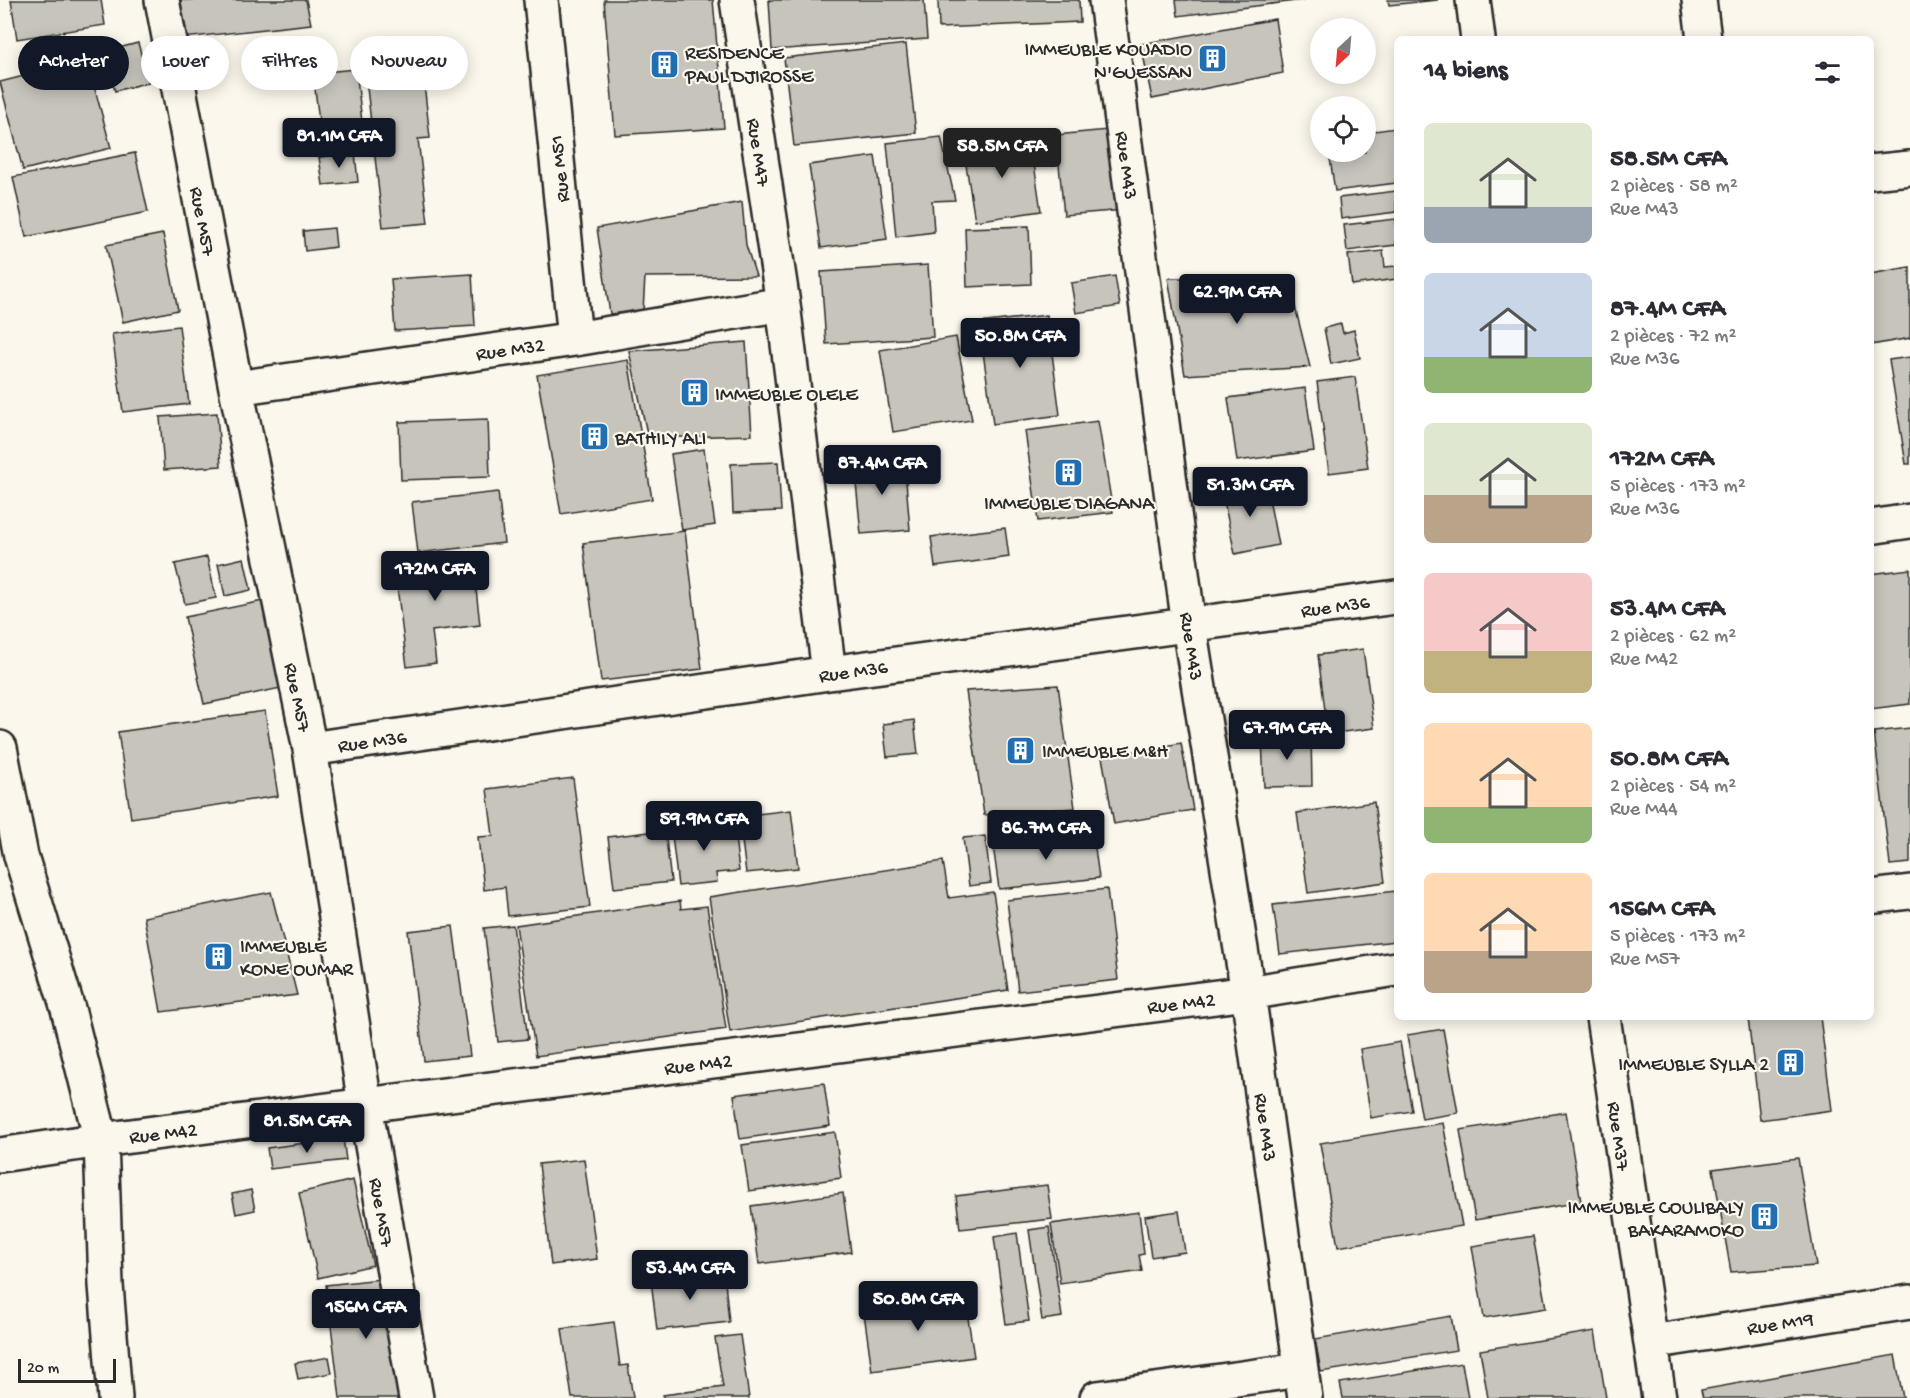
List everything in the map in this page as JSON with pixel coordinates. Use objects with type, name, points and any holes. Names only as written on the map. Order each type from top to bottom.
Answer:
[{"type":"street","name":"Rue M57","points":[[162,0],[236,388],[310,749],[365,1105],[416,1398]]},
{"type":"street","name":"Rue M51","points":[[541,0],[575,339]]},
{"type":"street","name":"Rue M47","points":[[737,0],[783,304],[829,673]]},
{"type":"street","name":"Rue M43","points":[[1106,0],[1190,626],[1248,993],[1303,1384]]},
{"type":"street","points":[[1473,0],[1478,36]]},
{"type":"street","points":[[1699,0],[1704,36]]},
{"type":"street","points":[[1874,172],[1910,168]]},
{"type":"street","name":"Rue M32","points":[[236,388],[575,339],[783,304]]},
{"type":"street","points":[[1874,526],[1910,521]]},
{"type":"street","name":"Rue M36","points":[[310,749],[829,673],[1394,597]]},
{"type":"street","points":[[0,748],[21,856],[68,1009],[102,1140],[106,1285],[115,1398]]},
{"type":"street","points":[[1874,896],[1910,892]]},
{"type":"street","name":"Rue M42","points":[[0,1155],[365,1105],[1248,993],[1394,969]]},
{"type":"street","name":"Rue M37","points":[[1603,1020],[1659,1398]]},
{"type":"street","name":"Rue M19","points":[[1651,1342],[1910,1302]]},
{"type":"street","points":[[1097,1398],[1303,1384]]},
{"type":"building","points":[[11,0],[101,0],[105,25],[36,36],[18,36],[17,39]]},
{"type":"building","points":[[181,0],[306,0],[311,24],[202,36],[184,36]]},
{"type":"building","name":"RESIDENCE PAUL DJIROSSE","points":[[604,0],[713,0],[724,128],[615,135]]},
{"type":"building","points":[[769,0],[924,0],[927,39],[772,50]]},
{"type":"building","points":[[938,0],[1079,0],[1080,22],[939,28]]},
{"type":"building","points":[[1176,0],[1303,0],[1178,16]]},
{"type":"building","points":[[1388,0],[1438,0],[1389,5]]},
{"type":"building","name":"IMMEUBLE KOUADIO N'GUESSAN","points":[[1275,19],[1283,73],[1152,99],[1141,44]]},
{"type":"building","points":[[138,43],[141,54],[141,84],[129,87],[129,45]]},
{"type":"building","points":[[906,44],[916,133],[794,146],[784,58]]},
{"type":"building","points":[[350,70],[350,90],[358,90],[365,149],[323,153],[315,90],[338,90],[338,71]]},
{"type":"building","points":[[18,77],[18,90],[95,90],[111,148],[23,170],[0,82]]},
{"type":"building","points":[[367,90],[425,90],[430,138],[418,139],[428,223],[383,227]]},
{"type":"building","points":[[1394,128],[1394,183],[1335,191],[1331,162],[1376,162],[1376,131]]},
{"type":"building","points":[[1118,129],[1125,210],[1064,215],[1056,135]]},
{"type":"building","points":[[941,137],[955,200],[932,201],[934,232],[896,237],[887,143]]},
{"type":"building","points":[[1030,137],[1041,211],[975,221],[963,146]]},
{"type":"building","points":[[135,153],[148,212],[26,237],[13,177]]},
{"type":"building","points":[[355,153],[358,182],[323,185],[319,157]]},
{"type":"building","points":[[875,156],[887,239],[821,248],[809,165]]},
{"type":"building","points":[[1394,191],[1394,212],[1341,219],[1339,198]]},
{"type":"building","points":[[742,202],[746,245],[756,276],[645,277],[643,311],[610,314],[597,228]]},
{"type":"building","points":[[1394,219],[1394,245],[1347,251],[1344,225]]},
{"type":"building","points":[[1029,226],[1031,284],[967,287],[965,228]]},
{"type":"building","points":[[334,228],[336,247],[305,251],[303,231]]},
{"type":"building","points":[[163,234],[178,310],[123,322],[106,245]]},
{"type":"building","points":[[1383,251],[1385,267],[1394,266],[1394,279],[1352,285],[1348,255]]},
{"type":"building","points":[[928,265],[933,337],[826,344],[821,272]]},
{"type":"building","points":[[1910,267],[1910,338],[1874,344],[1874,273]]},
{"type":"building","points":[[472,274],[475,326],[395,331],[391,279]]},
{"type":"building","points":[[1115,276],[1120,306],[1076,313],[1071,283]]},
{"type":"building","points":[[1168,278],[1288,278],[1310,367],[1185,375]]},
{"type":"building","points":[[1047,315],[1060,415],[993,424],[979,323]]},
{"type":"building","points":[[1341,324],[1343,333],[1354,330],[1360,358],[1331,364],[1324,328]]},
{"type":"building","points":[[179,326],[189,404],[123,412],[112,334]]},
{"type":"building","points":[[956,337],[972,420],[893,432],[880,350]]},
{"type":"building","name":"IMMEUBLE OLELE","points":[[746,342],[752,435],[648,438],[629,351]]},
{"type":"building","points":[[1910,357],[1910,464],[1906,464],[1889,360]]},
{"type":"building","name":"BATHILY ALI","points":[[628,360],[652,499],[561,514],[537,375]]},
{"type":"building","points":[[1355,377],[1368,468],[1329,473],[1317,382]]},
{"type":"building","points":[[1305,388],[1314,451],[1237,461],[1228,398]]},
{"type":"building","points":[[217,413],[221,466],[164,470],[160,417]]},
{"type":"building","points":[[488,419],[490,477],[401,480],[399,422]]},
{"type":"building","name":"IMMEUBLE DIAGANA","points":[[1098,421],[1113,512],[1038,521],[1025,431]]},
{"type":"building","points":[[704,449],[715,525],[682,530],[671,454]]},
{"type":"building","points":[[904,457],[910,530],[861,534],[854,462]]},
{"type":"building","points":[[778,462],[781,511],[733,513],[731,464]]},
{"type":"building","points":[[1266,483],[1278,545],[1235,554],[1222,492]]},
{"type":"building","points":[[498,492],[504,543],[418,553],[412,502]]},
{"type":"building","points":[[1005,528],[1009,557],[935,567],[931,537]]},
{"type":"building","points":[[685,531],[702,669],[601,681],[583,543]]},
{"type":"building","points":[[472,553],[480,625],[432,631],[436,663],[407,667],[394,562]]},
{"type":"building","points":[[207,557],[216,598],[185,604],[175,564]]},
{"type":"building","points":[[244,558],[251,590],[225,596],[218,564]]},
{"type":"building","points":[[1910,569],[1910,704],[1874,708],[1874,574]]},
{"type":"building","points":[[263,601],[281,688],[204,704],[185,617]]},
{"type":"building","points":[[1363,649],[1374,728],[1328,734],[1318,655]]},
{"type":"building","name":"IMMEUBLE M&H","points":[[1058,685],[1075,808],[984,815],[966,691]]},
{"type":"building","points":[[265,711],[278,796],[131,818],[118,732]]},
{"type":"building","points":[[914,720],[918,754],[887,757],[883,724]]},
{"type":"building","points":[[1910,728],[1910,863],[1890,865],[1874,732]]},
{"type":"building","points":[[1311,735],[1312,786],[1264,787],[1262,737]]},
{"type":"building","points":[[1181,743],[1193,810],[1114,824],[1102,757]]},
{"type":"building","points":[[573,778],[590,907],[508,916],[505,887],[484,890],[478,837],[493,836],[487,789]]},
{"type":"building","points":[[1374,802],[1385,882],[1308,893],[1297,813]]},
{"type":"building","points":[[791,810],[798,868],[746,873],[739,816]]},
{"type":"building","points":[[733,820],[739,871],[716,873],[717,882],[678,886],[671,827]]},
{"type":"building","points":[[665,830],[671,882],[614,888],[608,837]]},
{"type":"building","points":[[1093,833],[1099,878],[999,889],[993,845]]},
{"type":"building","points":[[985,836],[991,883],[969,886],[963,838]]},
{"type":"building","points":[[943,861],[949,898],[993,892],[1008,990],[730,1032],[709,897]]},
{"type":"building","points":[[1107,889],[1118,980],[1018,991],[1007,900]]},
{"type":"building","points":[[1394,891],[1394,941],[1280,954],[1273,905]]},
{"type":"building","name":"IMMEUBLE KONE OUMAR","points":[[271,892],[297,995],[161,1012],[144,917]]},
{"type":"building","points":[[680,901],[681,909],[707,906],[726,1029],[536,1056],[516,925]]},
{"type":"building","points":[[513,925],[528,1039],[498,1042],[484,928]]},
{"type":"building","points":[[453,926],[470,1056],[424,1061],[408,931]]},
{"type":"building","name":"IMMEUBLE SYLLA 2","points":[[1748,1020],[1820,1020],[1832,1110],[1760,1120]]},
{"type":"building","points":[[1443,1029],[1458,1113],[1422,1119],[1407,1035]]},
{"type":"building","points":[[1400,1042],[1412,1111],[1371,1118],[1360,1049]]},
{"type":"building","points":[[824,1083],[830,1126],[740,1139],[734,1095]]},
{"type":"building","points":[[1566,1112],[1581,1202],[1475,1220],[1460,1130]]},
{"type":"building","points":[[1443,1123],[1462,1226],[1338,1247],[1320,1143]]},
{"type":"building","points":[[835,1132],[841,1178],[749,1191],[742,1145]]},
{"type":"building","points":[[343,1138],[346,1160],[270,1169],[267,1148]]},
{"type":"building","name":"IMMEUBLE COULIBALY BAKARAMOKO","points":[[1798,1158],[1816,1266],[1731,1272],[1713,1169]]},
{"type":"building","points":[[584,1159],[597,1259],[551,1265],[539,1164]]},
{"type":"building","points":[[353,1180],[373,1265],[318,1278],[299,1193]]},
{"type":"building","points":[[1047,1185],[1052,1219],[960,1229],[956,1196]]},
{"type":"building","points":[[251,1190],[255,1210],[236,1214],[232,1194]]},
{"type":"building","points":[[843,1193],[851,1252],[759,1264],[751,1206]]},
{"type":"building","points":[[1179,1211],[1185,1252],[1151,1257],[1145,1216]]},
{"type":"building","points":[[1139,1212],[1144,1254],[1139,1255],[1142,1271],[1060,1283],[1051,1224]]},
{"type":"building","points":[[1049,1227],[1062,1317],[1042,1320],[1029,1230]]},
{"type":"building","points":[[1017,1233],[1029,1321],[1006,1324],[994,1237]]},
{"type":"building","points":[[1533,1236],[1546,1308],[1484,1318],[1472,1246]]},
{"type":"building","points":[[724,1272],[729,1322],[657,1330],[651,1280]]},
{"type":"building","points":[[390,1278],[405,1398],[340,1398],[326,1285]]},
{"type":"building","points":[[964,1292],[974,1357],[872,1371],[863,1306]]},
{"type":"building","points":[[1451,1316],[1457,1350],[1321,1372],[1315,1339]]},
{"type":"building","points":[[614,1322],[620,1366],[628,1365],[633,1398],[572,1398],[562,1329]]},
{"type":"building","points":[[1595,1331],[1606,1398],[1488,1398],[1480,1350]]},
{"type":"building","points":[[740,1335],[749,1398],[663,1398],[663,1395],[723,1387],[715,1338]]},
{"type":"building","points":[[1895,1355],[1903,1398],[1703,1398],[1701,1390]]},
{"type":"building","points":[[329,1357],[332,1373],[298,1379],[295,1363]]},
{"type":"building","points":[[1462,1363],[1468,1398],[1343,1398],[1340,1383]]},
{"type":"place","name":"IMMEUBLE KOUADIO N'GUESSAN","points":[[1213,59]]},
{"type":"place","name":"RESIDENCE PAUL DJIROSSE","points":[[664,64]]},
{"type":"place","name":"IMMEUBLE OLELE","points":[[694,393]]},
{"type":"place","name":"BATHILY ALI","points":[[594,437]]},
{"type":"place","name":"IMMEUBLE DIAGANA","points":[[1069,472]]},
{"type":"place","name":"IMMEUBLE M&H","points":[[1021,750]]},
{"type":"place","name":"IMMEUBLE KONE OUMAR","points":[[219,956]]},
{"type":"place","name":"IMMEUBLE SYLLA 2","points":[[1790,1063]]},
{"type":"place","name":"IMMEUBLE COULIBALY BAKARAMOKO","points":[[1765,1217]]}]
